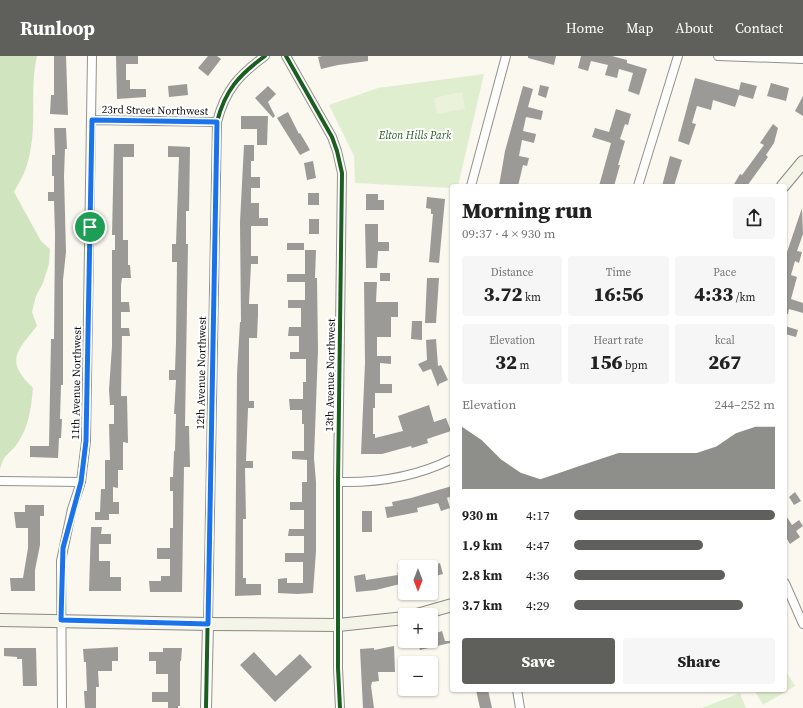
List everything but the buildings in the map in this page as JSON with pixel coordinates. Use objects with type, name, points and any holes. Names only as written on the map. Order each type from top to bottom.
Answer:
[{"type":"main road","points":[[785,184],[803,162]]},
{"type":"main road","points":[[438,609],[450,606]]},
{"type":"main road","points":[[0,620],[338,625],[398,619]]},
{"type":"street","name":"11th Avenue Northwest","points":[[62,708],[61,620],[63,548],[81,482],[86,441],[92,56]]},
{"type":"street","name":"12th Avenue Northwest","points":[[206,708],[217,122],[227,92],[249,68],[264,56]]},
{"type":"street","name":"13th Avenue Northwest","points":[[286,56],[332,138],[340,159],[342,173],[338,482],[338,625],[340,708]]},
{"type":"street","points":[[472,184],[506,56]]},
{"type":"street","points":[[639,184],[678,56]]},
{"type":"street","points":[[718,56],[803,59]]},
{"type":"street","name":"23rd Street Northwest","points":[[92,120],[217,122]]},
{"type":"street","points":[[338,482],[361,482],[393,479],[421,472],[450,460]]},
{"type":"street","points":[[0,481],[81,482]]},
{"type":"street","points":[[787,586],[800,607],[803,624]]},
{"type":"street","points":[[517,692],[520,708]]},
{"type":"green space","points":[[0,56],[37,56],[34,82],[31,148],[26,169],[14,192],[41,241],[50,249],[49,264],[43,283],[36,296],[32,312],[37,326],[19,350],[16,363],[24,379],[33,388],[29,418],[21,438],[5,457],[0,469]]},
{"type":"green space","name":"Elton Hills Park","points":[[484,74],[458,184],[450,184],[450,188],[355,183],[354,156],[329,105],[378,88]]},
{"type":"green space","points":[[462,92],[465,109],[437,114],[434,98]]},
{"type":"green space","points":[[787,673],[795,686],[787,691]]},
{"type":"green space","points":[[755,692],[785,692],[763,705]]},
{"type":"green space","points":[[740,693],[746,708],[702,708]]},
{"type":"cycle path","points":[[206,708],[217,122],[224,101],[234,84],[265,56]]},
{"type":"cycle path","points":[[286,56],[332,137],[342,173],[338,482],[338,668],[340,708]]},
{"type":"route","points":[[92,120],[217,122],[208,624],[61,620],[61,568],[63,548],[72,509],[81,482],[86,441],[90,227],[92,120]]}]
